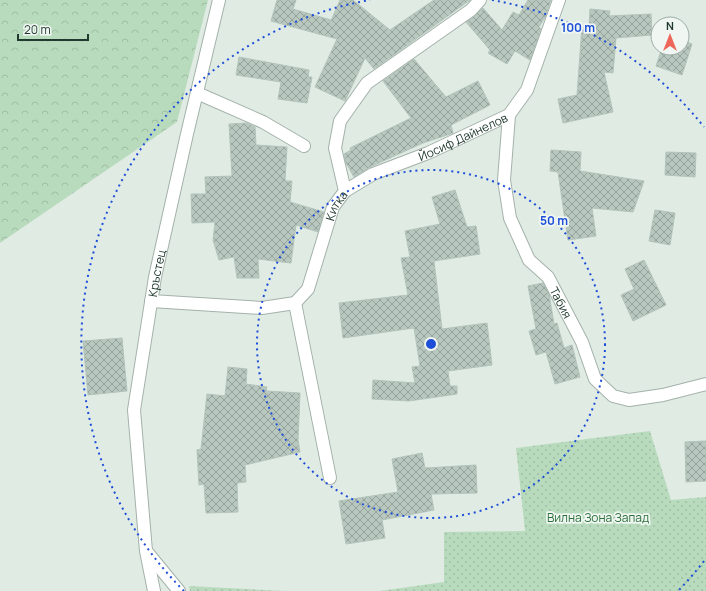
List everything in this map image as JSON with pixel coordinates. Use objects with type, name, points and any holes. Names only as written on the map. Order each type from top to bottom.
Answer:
[{"type":"street","name":"Кръстец","points":[[154,591],[146,551],[134,410],[154,277],[220,0]]},
{"type":"street","name":"Китка","points":[[295,303],[308,290],[333,207],[345,191],[336,148],[340,120],[368,82],[471,10],[480,0]]},
{"type":"street","name":"Йосиф Дайнелов","points":[[345,191],[373,174],[428,153],[509,116],[527,90],[559,0]]},
{"type":"street","points":[[197,93],[263,122],[304,146]]},
{"type":"street","name":"Табия","points":[[509,116],[504,180],[510,218],[529,260],[548,277],[582,342],[595,379],[613,396],[629,400],[663,395],[706,384]]},
{"type":"street","points":[[151,301],[262,308],[295,303],[330,478]]},
{"type":"street","points":[[146,551],[179,591]]},
{"type":"green space","points":[[0,0],[208,0],[177,122],[0,243]]},
{"type":"green space","name":"Вилна Зона Запад","points":[[650,431],[671,500],[706,497],[706,591],[380,591],[444,582],[444,532],[525,531],[516,448]]},
{"type":"green space","points":[[189,586],[284,591],[190,591]]},
{"type":"building","points":[[277,0],[296,0],[293,9],[331,20],[330,23],[340,0],[353,0],[390,30],[434,0],[470,0],[374,69],[365,58],[345,101],[315,87],[337,39],[271,21]]},
{"type":"building","points":[[528,0],[551,0],[545,17],[539,27],[541,29],[530,60],[515,51],[507,64],[488,53],[490,50],[466,22],[483,8],[502,30],[513,12],[519,15]]},
{"type":"building","points":[[590,9],[610,11],[609,16],[651,14],[650,35],[616,38],[613,73],[604,72],[613,112],[563,123],[558,99],[577,95],[582,26],[589,27]]},
{"type":"building","points":[[659,56],[688,56],[682,75],[656,66]]},
{"type":"building","points":[[239,57],[309,70],[308,77],[312,77],[307,103],[278,99],[281,82],[236,75]]},
{"type":"building","points":[[414,59],[446,97],[478,81],[490,105],[451,125],[453,133],[423,143],[370,167],[354,177],[346,163],[344,154],[351,150],[350,148],[411,118],[383,81]]},
{"type":"building","points":[[247,123],[255,127],[256,145],[287,147],[285,181],[292,181],[290,202],[324,212],[318,232],[296,225],[291,263],[258,259],[259,278],[237,278],[234,257],[219,260],[213,240],[215,222],[192,223],[191,194],[206,194],[205,177],[232,176],[229,124]]},
{"type":"building","points":[[551,150],[581,152],[580,171],[644,181],[633,212],[592,208],[596,236],[568,240],[558,172],[550,171]]},
{"type":"building","points":[[666,152],[696,153],[695,177],[665,175]]},
{"type":"building","points":[[455,190],[467,227],[476,226],[480,254],[434,261],[442,329],[487,323],[492,365],[448,371],[450,386],[457,386],[457,394],[409,401],[372,399],[373,380],[415,383],[412,367],[420,366],[414,328],[343,338],[339,303],[408,295],[401,258],[410,257],[405,231],[440,224],[432,197]]},
{"type":"building","points":[[655,210],[675,213],[670,245],[649,241]]},
{"type":"building","points":[[644,260],[666,305],[633,321],[621,295],[634,289],[625,269]]},
{"type":"building","points":[[543,283],[549,294],[554,324],[557,323],[564,348],[572,345],[580,377],[555,384],[546,352],[536,355],[529,331],[536,329],[528,286]]},
{"type":"building","points":[[122,338],[127,391],[88,395],[83,341]]},
{"type":"building","points":[[228,367],[247,369],[246,384],[267,387],[266,391],[300,393],[298,440],[300,452],[245,465],[246,482],[237,483],[238,512],[206,513],[204,484],[199,485],[197,450],[201,449],[207,394],[225,396]]},
{"type":"building","points":[[706,441],[706,481],[686,482],[685,442]]},
{"type":"building","points":[[422,453],[425,468],[476,465],[477,493],[431,494],[434,510],[382,520],[385,538],[346,544],[339,501],[398,492],[392,459]]}]
